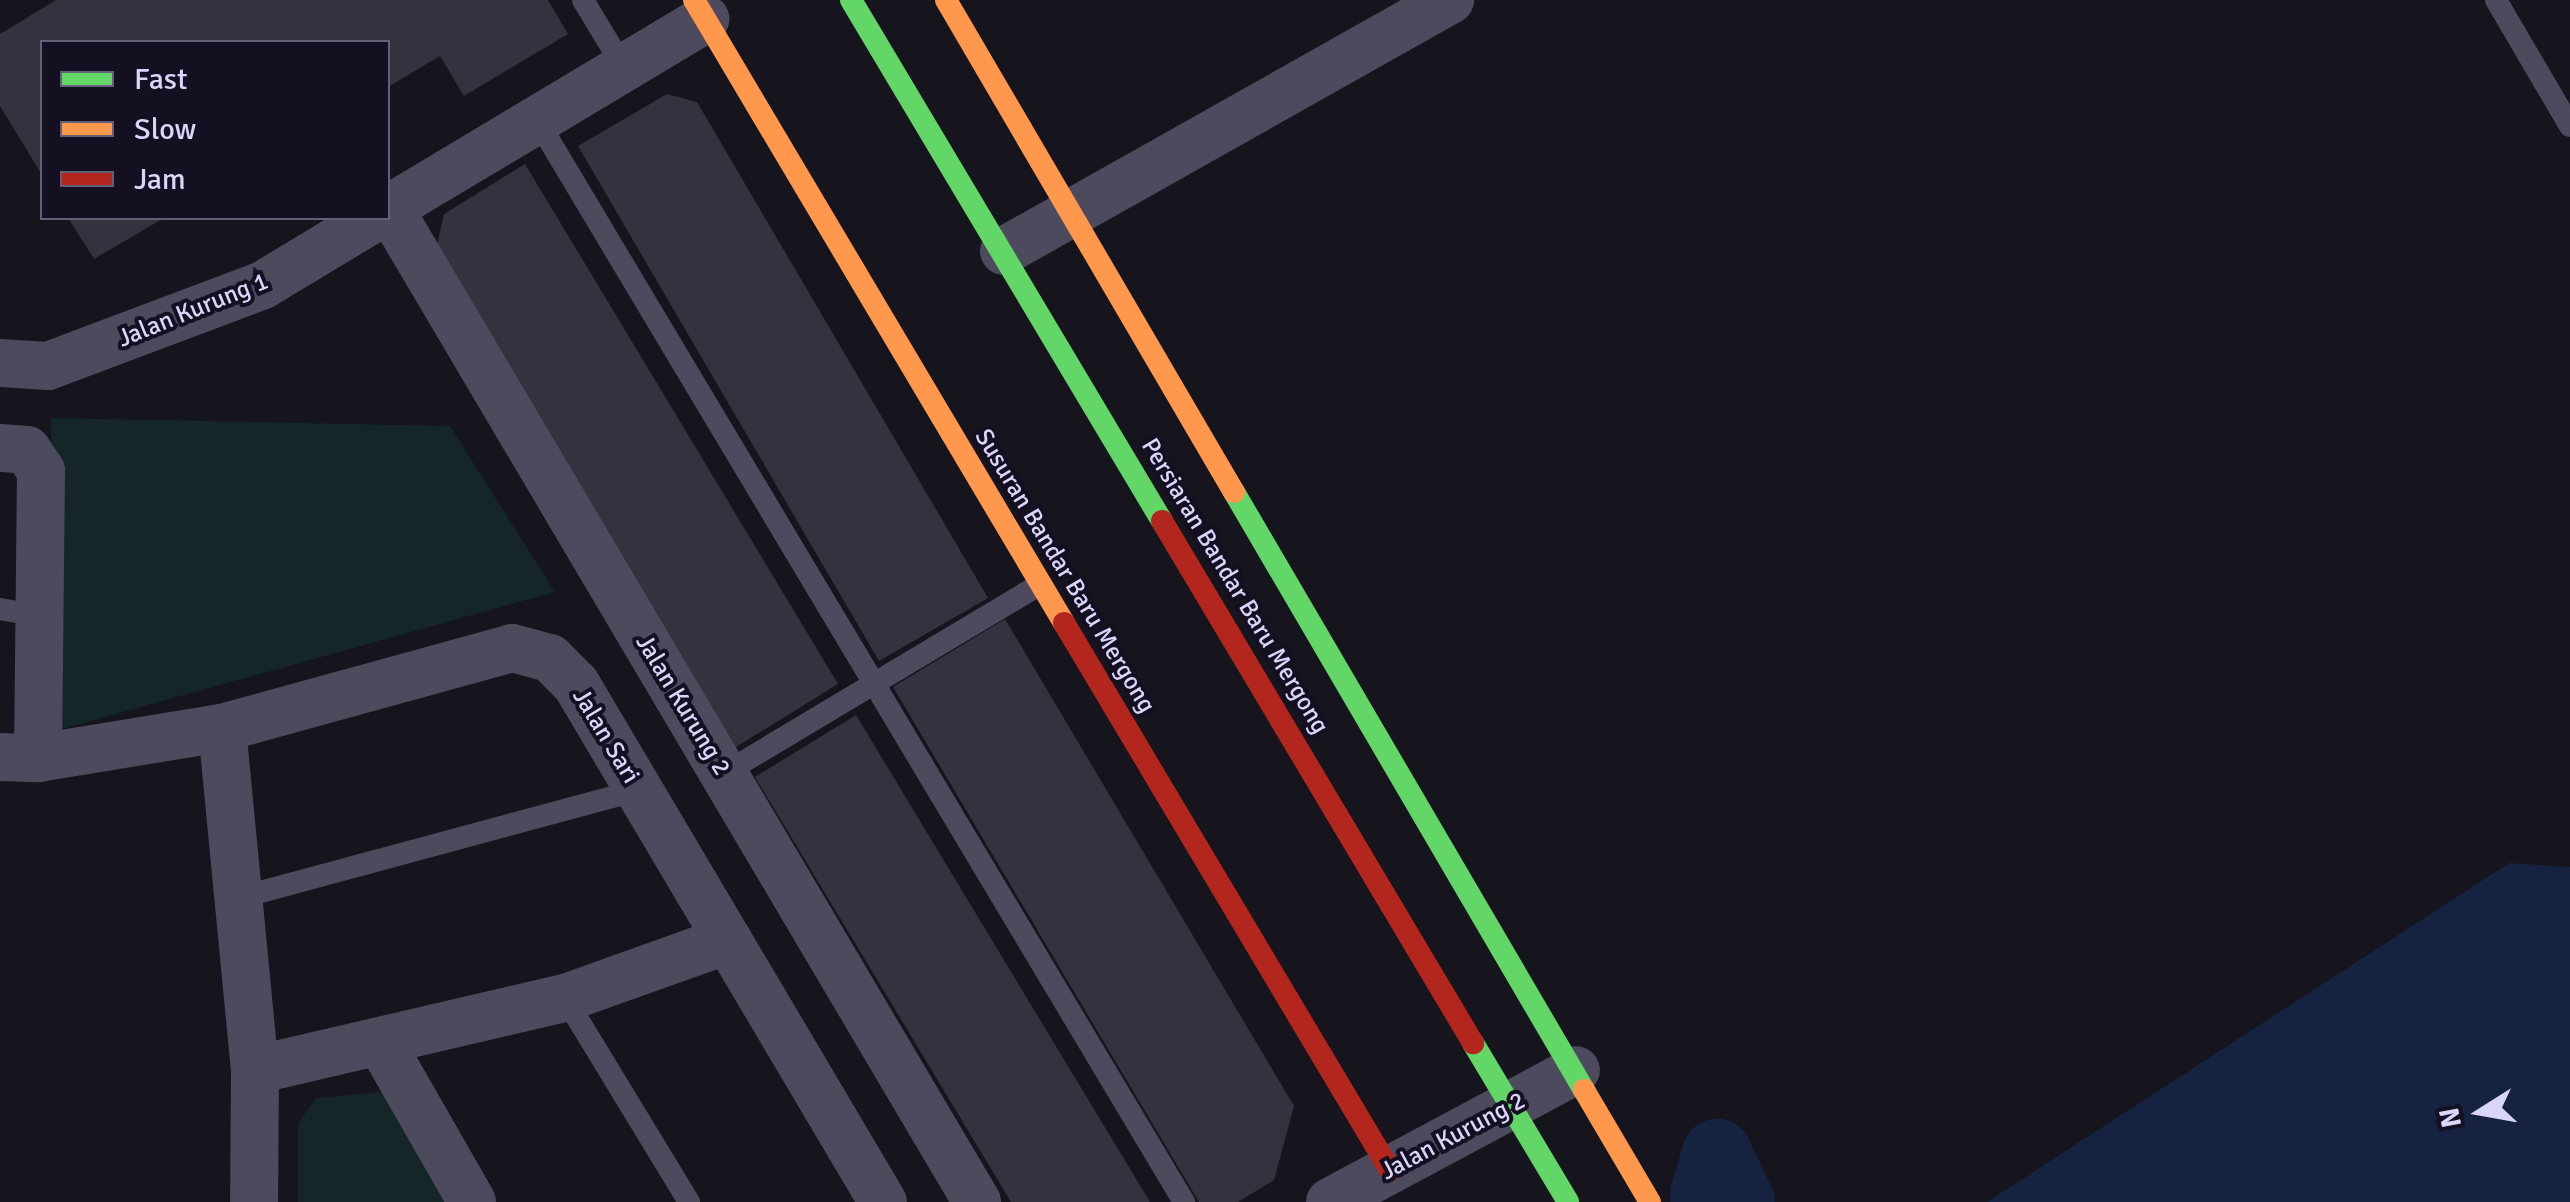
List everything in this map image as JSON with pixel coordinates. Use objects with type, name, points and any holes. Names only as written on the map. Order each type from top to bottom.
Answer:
[{"type":"street","name":"Persiaran Bandar Baru Mergong","points":[[852,0],[1568,1202]]},
{"type":"street","name":"Persiaran Bandar Baru Mergong","points":[[946,0],[1074,212],[1650,1202]]},
{"type":"street","points":[[1004,251],[1450,0]]},
{"type":"street","name":"Jalan Kurung 1","points":[[390,208],[624,68],[700,9]]},
{"type":"street","name":"Susuran Bandar Baru Mergong","points":[[700,9],[1390,1170]]},
{"type":"street","name":"Jalan Kurung 1","points":[[0,363],[48,366],[263,285],[371,220]]},
{"type":"street","name":"Jalan Kurung 2","points":[[389,220],[977,1202]]},
{"type":"street","points":[[0,448],[28,450],[42,471],[21,613],[19,757]]},
{"type":"street","name":"Jalan Sari","points":[[19,757],[222,728],[512,648],[550,658],[576,684],[882,1202]]},
{"type":"street","points":[[222,728],[242,897],[254,1070],[254,1202]]},
{"type":"street","points":[[254,1070],[566,998],[728,940]]},
{"type":"street","points":[[381,1043],[472,1202]]},
{"type":"street","name":"Jalan Kurung 2","points":[[1330,1202],[1576,1070]]},
{"type":"lane","points":[[584,0],[624,68]]},
{"type":"lane","points":[[2496,0],[2570,126]]},
{"type":"lane","points":[[537,120],[1184,1202]]},
{"type":"lane","points":[[723,774],[1041,584]]},
{"type":"lane","points":[[242,897],[639,790]]},
{"type":"lane","points":[[566,998],[689,1202]]},
{"type":"shaded area","points":[[51,418],[450,426],[555,592],[55,731]]},
{"type":"shaded area","points":[[387,1091],[448,1202],[298,1202],[298,1123],[316,1098]]},
{"type":"water","points":[[2509,863],[2570,867],[2570,1202],[1987,1202]]},
{"type":"building","points":[[56,0],[548,0],[568,34],[464,96],[440,56],[390,86],[390,40],[40,40],[40,172],[0,106],[0,34]]},
{"type":"building","points":[[667,94],[697,102],[988,598],[879,661],[578,146]]},
{"type":"building","points":[[525,164],[838,684],[731,750],[434,259],[444,214]]},
{"type":"building","points":[[69,220],[161,220],[94,259]]},
{"type":"building","points":[[1005,619],[1294,1106],[1274,1180],[1238,1202],[1199,1202],[893,687]]},
{"type":"building","points":[[856,715],[1150,1202],[1011,1202],[755,777]]},
{"type":"waterway","points":[[1705,1194],[1717,1154],[1740,1202]]},
{"type":"traffic: fast","points":[[851,0],[1162,521]]},
{"type":"traffic: fast","points":[[1234,492],[1584,1090]]},
{"type":"traffic: fast","points":[[1473,1043],[1568,1202]]},
{"type":"traffic: slow","points":[[694,0],[1064,623]]},
{"type":"traffic: slow","points":[[946,0],[1234,492]]},
{"type":"traffic: slow","points":[[1584,1090],[1650,1202]]},
{"type":"traffic: jam","points":[[1162,521],[1473,1043]]},
{"type":"traffic: jam","points":[[1064,623],[1390,1170]]}]
